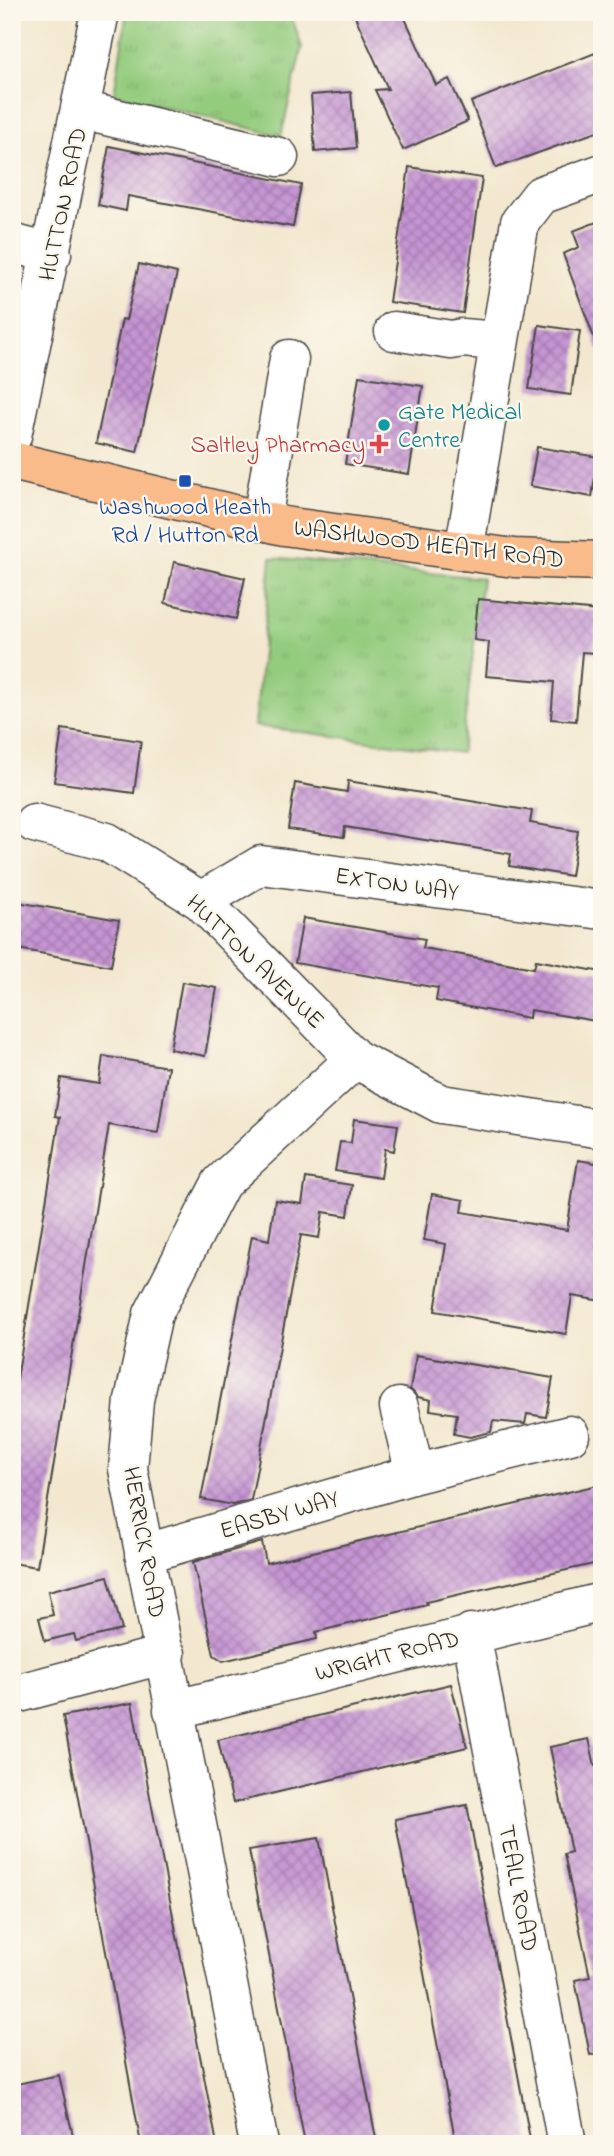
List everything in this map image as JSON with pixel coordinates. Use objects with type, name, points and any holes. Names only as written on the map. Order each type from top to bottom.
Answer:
[{"type":"main road","name":"WASHWOOD HEATH ROAD","points":[[12,460],[262,520],[514,558],[602,561]]},
{"type":"street","name":"HUTTON ROAD","points":[[12,436],[100,12]]},
{"type":"street","points":[[81,110],[279,157]]},
{"type":"street","points":[[464,551],[520,222],[541,195],[602,173]]},
{"type":"street","points":[[12,243],[51,254]]},
{"type":"street","points":[[394,331],[451,340],[462,338],[499,341]]},
{"type":"street","points":[[262,520],[289,359]]},
{"type":"street","name":"HUTTON AVENUE","points":[[34,822],[107,842],[201,901],[355,1059]]},
{"type":"street","name":"EXTON WAY","points":[[201,901],[261,865],[602,910]]},
{"type":"street","points":[[355,1059],[440,1104],[602,1129]]},
{"type":"street","name":"HERRICK ROAD","points":[[259,2144],[128,1469],[134,1400],[153,1314],[221,1183],[355,1059]]},
{"type":"street","points":[[399,1407],[415,1474]]},
{"type":"street","name":"EASBY WAY","points":[[144,1554],[415,1474],[570,1435]]},
{"type":"street","name":"WRIGHT ROAD","points":[[173,1710],[602,1602]]},
{"type":"street","name":"TEALL ROAD","points":[[471,1633],[566,2144]]},
{"type":"street","points":[[12,1695],[166,1654]]},
{"type":"green space","points":[[127,12],[290,12],[302,47],[281,136],[114,94]]},
{"type":"green space","points":[[271,558],[482,578],[461,753],[255,726]]},
{"type":"building","points":[[353,12],[402,12],[436,85],[449,79],[468,121],[403,150],[375,90],[388,89]]},
{"type":"building","points":[[595,53],[602,74],[602,130],[496,168],[471,102]]},
{"type":"building","points":[[351,92],[356,148],[315,152],[311,95]]},
{"type":"building","points":[[109,146],[301,185],[293,227],[128,196],[126,211],[98,205]]},
{"type":"building","points":[[409,167],[482,178],[463,313],[389,302]]},
{"type":"building","points":[[602,220],[602,350],[599,351],[563,254],[579,247],[573,231]]},
{"type":"building","points":[[139,264],[177,273],[137,452],[96,443],[122,319],[126,320]]},
{"type":"building","points":[[539,325],[580,331],[571,395],[529,389]]},
{"type":"building","name":"Gate Medical Centre","points":[[359,376],[423,386],[409,474],[345,464]]},
{"type":"building","points":[[537,447],[598,457],[592,497],[530,486]]},
{"type":"building","points":[[174,562],[245,578],[236,619],[165,603]]},
{"type":"building","points":[[478,599],[598,611],[595,653],[582,652],[576,721],[551,719],[554,682],[486,676],[489,642],[474,640]]},
{"type":"building","points":[[62,729],[141,741],[134,793],[54,782]]},
{"type":"building","points":[[348,781],[532,811],[530,823],[578,831],[571,876],[509,866],[511,854],[345,827],[344,837],[288,829],[295,783],[347,792]]},
{"type":"building","points":[[12,901],[119,920],[111,966],[12,948]]},
{"type":"building","points":[[303,918],[425,939],[423,948],[534,968],[536,960],[602,972],[602,1022],[530,1010],[529,1018],[436,1001],[438,988],[295,963]]},
{"type":"building","points":[[182,982],[217,988],[205,1056],[170,1049]]},
{"type":"building","points":[[103,1056],[168,1067],[158,1133],[109,1125],[37,1567],[12,1563],[12,1409],[60,1117],[55,1116],[61,1078],[99,1084]]},
{"type":"building","points":[[354,1119],[398,1125],[394,1151],[385,1149],[381,1178],[335,1171],[340,1142],[351,1143]]},
{"type":"building","points":[[578,1160],[602,1164],[602,1301],[572,1296],[566,1334],[435,1311],[446,1244],[424,1240],[432,1194],[464,1200],[462,1212],[567,1230]]},
{"type":"building","points":[[306,1178],[352,1185],[348,1216],[323,1212],[319,1238],[301,1235],[251,1500],[233,1505],[201,1499],[252,1236],[269,1240],[275,1200],[302,1204]]},
{"type":"building","points":[[416,1355],[553,1378],[546,1417],[527,1414],[525,1424],[493,1421],[491,1432],[470,1437],[454,1434],[457,1414],[430,1410],[431,1400],[418,1397],[410,1389]]},
{"type":"building","points":[[602,1484],[602,1562],[426,1602],[427,1605],[316,1632],[317,1639],[223,1661],[214,1655],[193,1562],[262,1542],[266,1563]]},
{"type":"building","points":[[108,1576],[122,1630],[76,1641],[74,1634],[45,1641],[39,1618],[53,1615],[48,1591]]},
{"type":"building","points":[[451,1684],[467,1747],[233,1803],[218,1740]]},
{"type":"building","points":[[132,1703],[217,2144],[141,2144],[63,1716]]},
{"type":"building","points":[[589,1739],[595,1766],[602,1765],[602,2054],[590,2055],[575,1980],[590,1977],[564,1854],[571,1852],[550,1747]]},
{"type":"building","points":[[467,1805],[531,2144],[456,2144],[395,1819]]},
{"type":"building","points":[[319,1838],[377,2144],[305,2144],[249,1850]]},
{"type":"building","points":[[59,2075],[75,2144],[12,2144],[12,2085]]},
{"type":"place","name":"Gate Medical Centre","points":[[384,425]]},
{"type":"place","name":"Saltley Pharmacy","points":[[379,444]]},
{"type":"place","name":"Washwood Heath Rd / Hutton Rd","points":[[185,481]]}]
